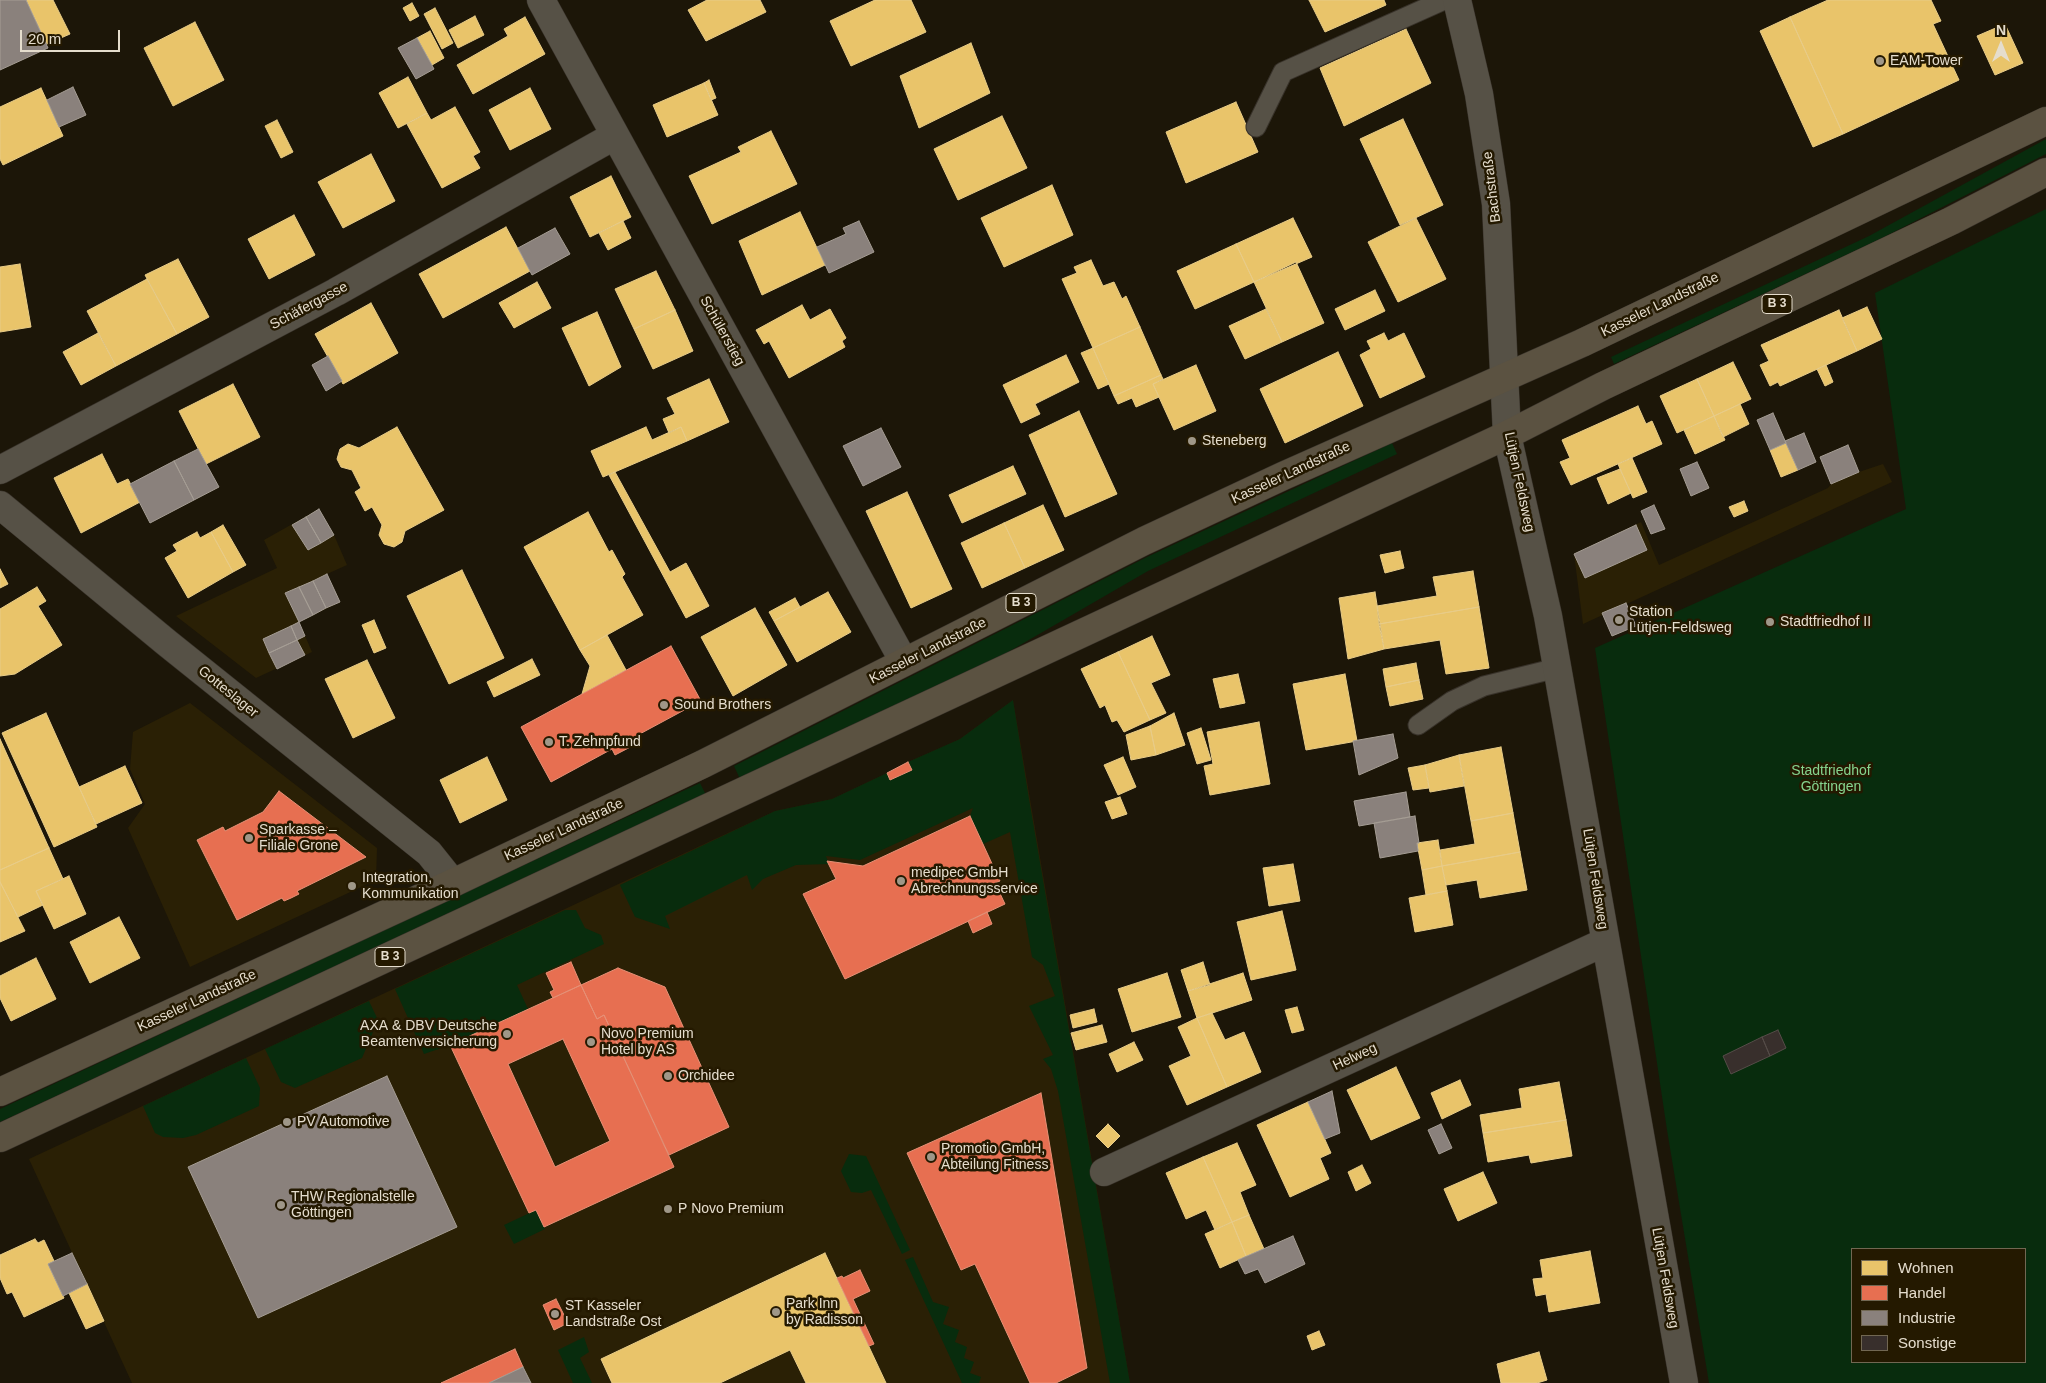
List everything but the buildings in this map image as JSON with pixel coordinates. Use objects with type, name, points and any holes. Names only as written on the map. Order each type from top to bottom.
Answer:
[{"type":"main road","name":"Kasseler Landstraße","points":[[0,1092],[703,764],[1144,542],[1503,377],[1582,343],[2046,122]]},
{"type":"main road","name":"B 3","points":[[0,1138],[1507,436],[1603,386],[1951,221],[2046,172]]},
{"type":"street","name":"Schülerstieg","points":[[541,0],[904,662]]},
{"type":"street","name":"Bachstraße","points":[[1457,0],[1479,94],[1496,204],[1503,377]]},
{"type":"street","name":"Schäfergasse","points":[[0,470],[336,292],[614,136]]},
{"type":"street","name":"Lütjen Feldsweg","points":[[1503,377],[1507,436],[1546,608],[1684,1383]]},
{"type":"street","name":"Gotteslager","points":[[0,505],[167,643],[429,854],[453,882]]},
{"type":"street","name":"Helweg","points":[[1104,1172],[1605,942]]},
{"type":"lane","points":[[1256,127],[1283,72],[1444,0]]},
{"type":"lane","points":[[1418,725],[1452,701],[1484,686],[1557,668]]},
{"type":"shaded area","points":[[1848,445],[1859,472],[1883,464],[1892,482],[1583,624],[1574,554],[1641,522],[1659,565],[1828,488],[1831,484],[1820,457]]},
{"type":"shaded area","points":[[319,509],[334,535],[347,565],[327,574],[340,602],[299,622],[312,652],[256,678],[176,616],[277,568],[264,540]]},
{"type":"shaded area","points":[[1013,700],[1130,1383],[132,1383],[29,1159],[775,811],[832,799],[887,773],[890,780],[912,770],[908,762],[960,739]]},
{"type":"shaded area","name":"Sparkasse – Filiale Grone","points":[[190,703],[377,848],[376,880],[190,967],[128,828],[145,804],[130,769],[133,732]]},
{"type":"green space","points":[[2046,139],[2046,154],[1882,238],[1614,364],[1611,357],[1869,236]]},
{"type":"green space","name":"Stadtfriedhof Göttingen","points":[[2046,209],[2046,1383],[1709,1383],[1667,1130],[1595,648],[1906,509],[1875,293]]},
{"type":"green space","points":[[1392,443],[1397,454],[1148,571],[996,659],[740,779],[734,766],[1147,557]]},
{"type":"green space","points":[[1013,700],[1130,1383],[1110,1383],[1058,1091],[1051,1069],[1043,1059],[1053,1055],[1029,1006],[1055,996],[1043,965],[1032,957],[1010,832],[983,844],[970,816],[973,808],[860,860],[826,856],[829,864],[796,865],[763,879],[752,890],[747,875],[665,916],[670,929],[635,917],[620,885],[775,811],[832,799],[887,773],[890,780],[912,770],[908,762],[960,739]]},
{"type":"green space","points":[[700,783],[706,795],[0,1122],[0,1109]]},
{"type":"green space","points":[[565,910],[576,910],[585,928],[601,935],[604,944],[517,985],[528,1009],[450,1045],[424,1054],[395,989]]},
{"type":"green space","points":[[369,1001],[378,1020],[362,1058],[295,1088],[281,1082],[265,1049]]},
{"type":"green space","points":[[246,1058],[260,1088],[259,1106],[196,1135],[183,1138],[163,1137],[155,1133],[143,1106]]},
{"type":"green space","points":[[849,1154],[866,1156],[910,1250],[902,1254],[871,1190],[862,1193],[851,1192],[841,1171]]},
{"type":"green space","points":[[536,1210],[545,1229],[514,1244],[504,1225]]},
{"type":"green space","points":[[913,1257],[933,1302],[949,1307],[943,1324],[959,1330],[955,1342],[967,1347],[964,1358],[974,1362],[970,1373],[981,1377],[979,1383],[962,1383],[905,1260]]},
{"type":"green space","points":[[584,1337],[589,1352],[580,1358],[592,1383],[573,1383],[558,1350]]},
{"type":"place","name":"EAM-Tower","points":[[1880,61]]},
{"type":"place","name":"Steneberg","points":[[1192,441]]},
{"type":"place","name":"Station Lütjen-Feldsweg","points":[[1619,620]]},
{"type":"place","name":"Stadtfriedhof II","points":[[1770,622]]},
{"type":"place","name":"Sound Brothers","points":[[664,705]]},
{"type":"place","name":"T. Zehnpfund","points":[[549,742]]},
{"type":"place","name":"Sparkasse – Filiale Grone","points":[[249,838]]},
{"type":"place","name":"medipec GmbH Abrechnungsservice","points":[[901,881]]},
{"type":"place","name":"Integration, Kommunikation","points":[[352,886]]},
{"type":"place","name":"AXA & DBV Deutsche Beamtenversicherung","points":[[507,1034]]},
{"type":"place","name":"Novo Premium Hotel by AS","points":[[591,1042]]},
{"type":"place","name":"Orchidee","points":[[668,1076]]},
{"type":"place","name":"PV Automotive","points":[[287,1122]]},
{"type":"place","name":"Promotio GmbH, Abteilung Fitness","points":[[931,1157]]},
{"type":"place","name":"THW Regionalstelle Göttingen","points":[[281,1205]]},
{"type":"place","name":"P Novo Premium","points":[[668,1209]]},
{"type":"place","name":"Park Inn by Radisson","points":[[776,1312]]},
{"type":"place","name":"ST Kasseler Landstraße Ost","points":[[555,1314]]}]
